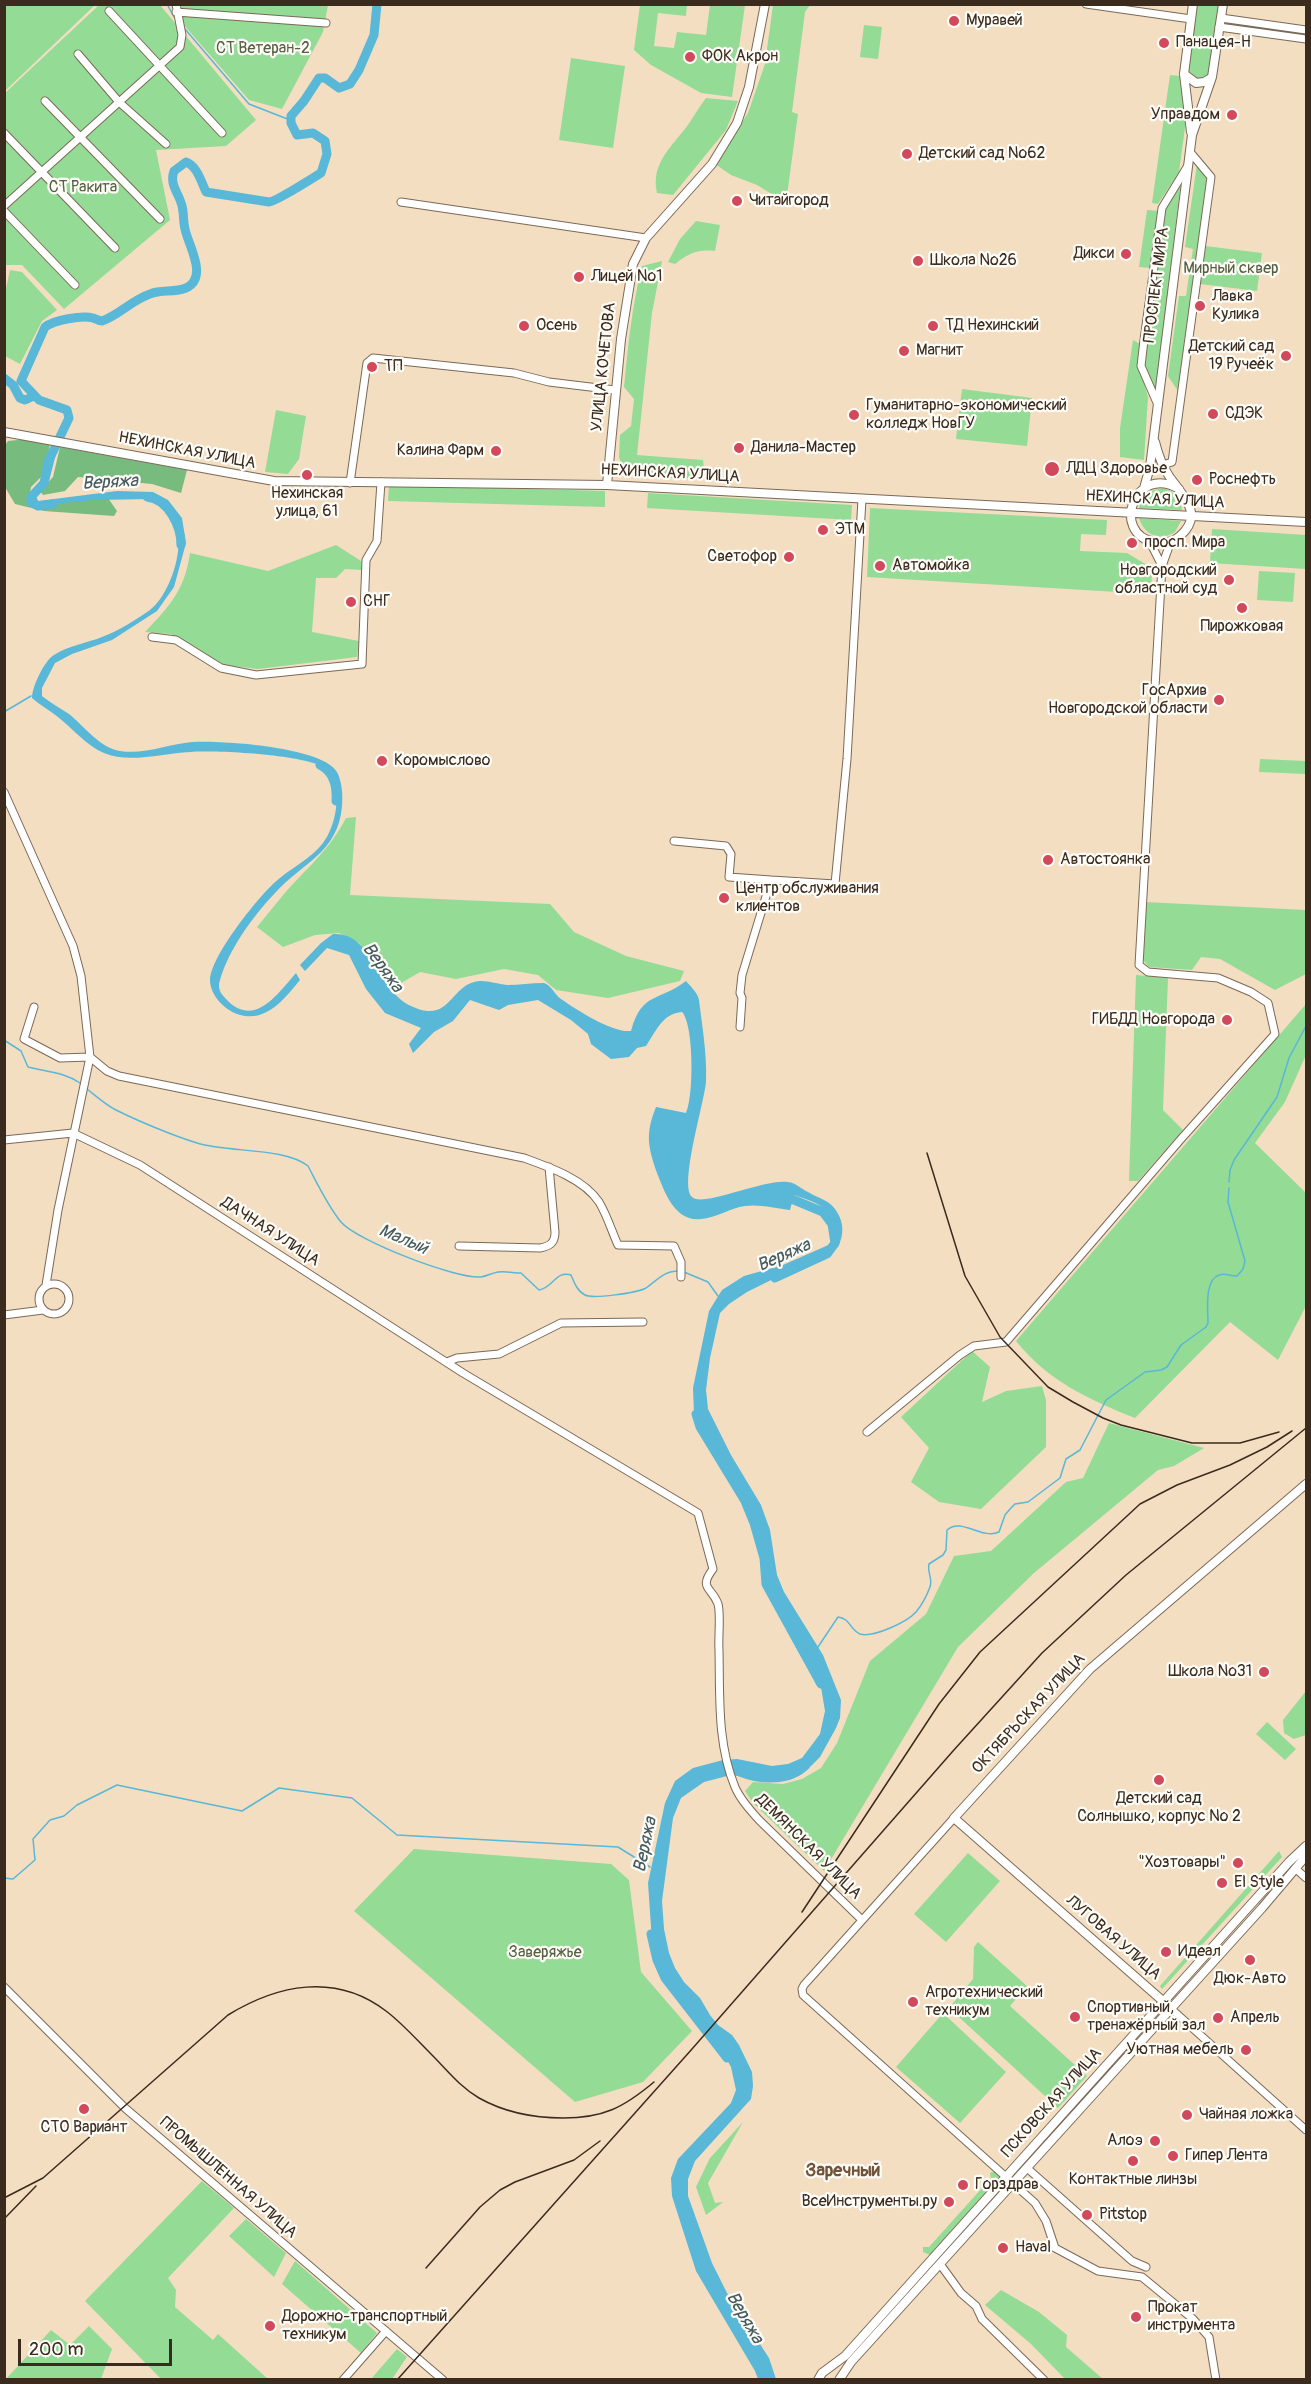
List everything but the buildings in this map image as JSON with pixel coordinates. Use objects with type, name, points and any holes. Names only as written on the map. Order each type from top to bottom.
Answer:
[{"type":"main road","name":"УЛИЦА КОЧЕТОВА","points":[[607,485],[615,390],[630,274],[646,238],[712,164],[737,123],[749,87],[765,4]]},
{"type":"main road","name":"ПРОСПЕКТ МИРА","points":[[1192,135],[1184,74],[1193,4]]},
{"type":"main road","name":"ПРОСПЕКТ МИРА","points":[[1131,513],[1134,499],[1144,488],[1150,467],[1192,135],[1212,77],[1223,4]]},
{"type":"main road","points":[[1184,74],[1188,80],[1196,83],[1204,82],[1212,77]]},
{"type":"main road","name":"НЕХИНСКАЯ УЛИЦА","points":[[4,432],[267,481],[607,485],[1306,522]]},
{"type":"main road","name":"ПРОСПЕКТ МИРА","points":[[1154,439],[1163,465],[1190,504],[1191,516]]},
{"type":"main road","points":[[1144,488],[1161,483],[1179,489]]},
{"type":"main road","points":[[1131,513],[1136,530],[1156,543],[1171,541],[1185,531],[1191,516]]},
{"type":"main road","name":"ОКТЯБРЬСКАЯ УЛИЦА","points":[[954,1818],[1090,1669],[1306,1484]]},
{"type":"main road","name":"ЛУГОВАЯ УЛИЦА","points":[[954,1818],[1164,2002]]},
{"type":"main road","name":"ПСКОВСКАЯ УЛИЦА","points":[[839,2379],[1164,2002],[1289,1862],[1306,1846]]},
{"type":"main road","name":"ПСКОВСКАЯ УЛИЦА","points":[[820,2377],[844,2356],[1010,2179],[1027,2168],[1262,1908],[1302,1874],[1306,1856]]},
{"type":"main road","points":[[1255,1900],[1255,1906],[1262,1908]]},
{"type":"street","points":[[1086,4],[1191,20]]},
{"type":"street","points":[[4,206],[180,46],[182,35],[176,8],[326,23]]},
{"type":"street","points":[[109,11],[222,133]]},
{"type":"street","points":[[1220,22],[1306,30]]},
{"type":"street","points":[[1220,22],[1306,39]]},
{"type":"street","points":[[1267,33],[1268,25]]},
{"type":"street","points":[[78,54],[119,102],[166,144]]},
{"type":"street","points":[[45,101],[160,219]]},
{"type":"street","points":[[4,133],[115,248]]},
{"type":"street","points":[[1163,465],[1172,462],[1211,177],[1190,152]]},
{"type":"street","points":[[1158,405],[1141,366],[1144,340],[1162,208],[1188,167]]},
{"type":"street","points":[[401,202],[646,238]]},
{"type":"street","points":[[4,211],[75,285]]},
{"type":"street","points":[[350,483],[367,363],[373,358],[514,373],[549,382],[615,390]]},
{"type":"street","points":[[152,637],[176,640],[221,668],[256,675],[362,664],[366,560],[377,541],[381,482]]},
{"type":"street","points":[[674,841],[726,846],[731,854],[729,877],[835,884],[848,749],[862,499]]},
{"type":"street","points":[[1149,540],[1162,566]]},
{"type":"street","points":[[867,1432],[960,1355],[974,1346],[1006,1342],[1275,1034],[1268,1003],[1251,992],[1218,978],[1148,972],[1139,965],[1162,566],[1171,541]]},
{"type":"street","points":[[4,792],[73,946],[81,976],[90,1057],[73,1133],[46,1285],[39,1296],[43,1310]]},
{"type":"street","points":[[740,1027],[742,975],[771,880]]},
{"type":"street","points":[[34,1007],[24,1039],[60,1058],[90,1057],[107,1071],[130,1080],[180,1087],[524,1158],[549,1167],[582,1183],[598,1202],[618,1245],[674,1246],[681,1262],[681,1277]]},
{"type":"street","points":[[4,1140],[73,1133]]},
{"type":"street","name":"ДАЧНАЯ УЛИЦА","points":[[73,1133],[140,1164],[447,1362],[698,1513]]},
{"type":"street","points":[[459,1246],[540,1248],[551,1245],[555,1240],[555,1232],[549,1167]]},
{"type":"street","points":[[4,1315],[43,1310],[51,1314],[66,1308],[69,1296],[62,1286],[53,1283],[46,1285]]},
{"type":"street","points":[[447,1362],[457,1358],[499,1354],[561,1323],[643,1322]]},
{"type":"street","name":"ДЕМЯНСКАЯ УЛИЦА","points":[[698,1513],[713,1569],[706,1578],[706,1586],[717,1604],[720,1711],[724,1746],[735,1787],[744,1803],[759,1820],[862,1920]]},
{"type":"street","name":"ОКТЯБРЬСКАЯ УЛИЦА","points":[[954,1818],[804,1985],[802,1993],[1010,2179]]},
{"type":"street","name":"ПРОМЫШЛЕННАЯ УЛИЦА","points":[[4,1987],[125,2108],[443,2379]]},
{"type":"street","name":"ЛУГОВАЯ УЛИЦА","points":[[1164,2002],[1306,2130]]},
{"type":"street","points":[[1027,2168],[1132,2261],[1146,2267]]},
{"type":"street","points":[[1010,2179],[1035,2203],[1046,2222],[1055,2248],[1098,2271],[1142,2277],[1192,2319],[1209,2337],[1216,2379]]},
{"type":"street","points":[[940,2264],[961,2293],[976,2306],[982,2319],[1044,2379]]},
{"type":"street","points":[[343,2379],[386,2331]]},
{"type":"green space","points":[[5,4],[95,4],[95,5],[5,91]]},
{"type":"green space","name":"СТ Ракита","points":[[99,5],[160,5],[256,120],[226,146],[156,150],[170,220],[64,309],[22,265],[5,265],[5,93]]},
{"type":"green space","name":"СТ Ветеран-2","points":[[181,5],[328,5],[323,32],[282,109],[249,100],[183,24]]},
{"type":"green space","name":"ФОК Акрон","points":[[640,5],[687,5],[686,16],[658,13],[654,46],[674,48],[677,32],[706,35],[710,5],[745,5],[732,97],[701,93],[651,65],[634,50]]},
{"type":"green space","points":[[773,5],[810,5],[805,12],[792,112],[798,114],[786,203],[757,185],[731,175],[715,164],[748,113],[765,64]]},
{"type":"green space","points":[[1195,5],[1220,5],[1209,74],[1197,81],[1187,74]]},
{"type":"green space","points":[[864,25],[882,27],[878,59],[860,57]]},
{"type":"green space","points":[[571,58],[625,66],[613,148],[559,140]]},
{"type":"green space","points":[[1170,75],[1180,76],[1187,113],[1179,172],[1158,204],[1152,203]]},
{"type":"green space","points":[[706,98],[738,101],[726,130],[673,195],[657,193],[657,172],[660,163]]},
{"type":"green space","points":[[1197,164],[1208,178],[1178,391],[1168,376],[1179,296],[1186,296],[1193,249],[1185,247]]},
{"type":"green space","points":[[1181,180],[1156,391],[1143,364],[1166,206]]},
{"type":"green space","points":[[1147,210],[1160,211],[1151,268],[1139,267]]},
{"type":"green space","points":[[696,221],[720,225],[715,251],[694,253],[675,264],[668,262],[680,239]]},
{"type":"green space","name":"Мирный сквер","points":[[1205,246],[1262,253],[1257,291],[1200,284]]},
{"type":"green space","points":[[662,261],[652,313],[637,455],[703,460],[704,469],[686,479],[634,475],[623,468],[619,457],[620,435],[631,426],[634,399],[624,387],[631,326],[642,266]]},
{"type":"green space","points":[[10,270],[22,272],[57,310],[42,321],[20,364],[5,356],[5,293]]},
{"type":"green space","points":[[1133,340],[1140,344],[1139,366],[1148,397],[1144,460],[1120,457],[1120,428]]},
{"type":"green space","points":[[962,389],[1032,398],[1027,446],[956,439]]},
{"type":"green space","points":[[276,410],[306,416],[299,459],[288,474],[265,472]]},
{"type":"green space","points":[[28,439],[50,444],[44,474],[31,487],[29,498],[42,504],[108,498],[117,511],[114,516],[44,511],[15,504],[5,487],[5,445],[8,441]]},
{"type":"green space","points":[[60,447],[187,470],[181,493],[152,484],[78,477],[65,491],[43,495],[40,491],[53,477]]},
{"type":"green space","points":[[389,485],[605,491],[605,507],[388,501]]},
{"type":"green space","points":[[1163,488],[1177,496],[1182,510],[1139,508],[1142,499],[1148,494]]},
{"type":"green space","points":[[648,493],[852,505],[851,520],[647,508]]},
{"type":"green space","points":[[870,508],[1107,520],[1106,535],[1081,534],[1080,551],[1127,553],[1152,568],[1151,594],[867,577]]},
{"type":"green space","points":[[1139,518],[1181,521],[1175,532],[1158,536],[1149,533]]},
{"type":"green space","points":[[1212,529],[1306,535],[1306,569],[1210,563]]},
{"type":"green space","points":[[336,545],[361,561],[362,570],[345,569],[336,578],[316,578],[312,632],[359,641],[357,657],[258,669],[224,665],[171,634],[145,632],[175,596],[188,566],[190,553],[268,571]]},
{"type":"green space","points":[[1259,571],[1295,573],[1293,602],[1257,600]]},
{"type":"green space","points":[[1260,759],[1306,761],[1306,774],[1259,772]]},
{"type":"green space","points":[[356,817],[350,895],[550,904],[574,932],[626,956],[684,971],[680,981],[608,998],[556,990],[538,975],[504,969],[456,979],[420,972],[396,986],[385,982],[359,943],[339,933],[315,935],[283,947],[257,927],[326,849],[346,818]]},
{"type":"green space","points":[[1145,902],[1306,910],[1306,974],[1275,990],[1220,959],[1201,957],[1192,970],[1149,967],[1142,959]]},
{"type":"green space","points":[[1136,975],[1168,978],[1163,1110],[1183,1130],[1138,1181],[1129,1181]]},
{"type":"green space","points":[[1306,1004],[1306,1055],[1285,1102],[1255,1143],[1306,1193],[1306,1306],[1278,1360],[1230,1322],[1135,1418],[1085,1396],[1055,1378],[1028,1355],[1016,1341]]},
{"type":"green space","points":[[972,1351],[990,1367],[982,1402],[1006,1391],[1042,1386],[1046,1400],[1046,1447],[981,1509],[939,1502],[911,1482],[929,1448],[901,1417]]},
{"type":"green space","points":[[1109,1423],[1204,1448],[1174,1466],[1158,1470],[1034,1573],[958,1647],[824,1871],[753,1803],[745,1791],[753,1782],[783,1784],[802,1779],[821,1768],[837,1743],[870,1661],[926,1614],[954,1556],[991,1551],[1066,1482],[1083,1478]]},
{"type":"green space","points":[[1306,1691],[1306,1735],[1294,1739],[1284,1733],[1283,1720]]},
{"type":"green space","points":[[1267,1722],[1296,1749],[1285,1760],[1256,1734]]},
{"type":"green space","name":"Заверяжье","points":[[414,1849],[611,1864],[629,1880],[641,1972],[692,2031],[643,2082],[575,2102],[354,1911]]},
{"type":"green space","points":[[1279,1851],[1282,1857],[1162,1989],[1160,1986]]},
{"type":"green space","points":[[968,1853],[1000,1881],[946,1942],[914,1914]]},
{"type":"green space","points":[[978,1942],[1027,1986],[1010,2006],[1087,2076],[1058,2108],[949,2008],[973,1979],[974,1947]]},
{"type":"green space","points":[[943,2013],[1006,2072],[960,2123],[896,2067]]},
{"type":"green space","points":[[743,2122],[708,2183],[715,2203],[723,2202],[706,2215],[696,2187],[710,2158]]},
{"type":"green space","points":[[995,2171],[1000,2175],[999,2178],[930,2255],[923,2252],[923,2247],[929,2247],[991,2178],[990,2173]]},
{"type":"green space","points":[[202,2181],[234,2208],[168,2278],[176,2290],[175,2307],[213,2340],[218,2334],[268,2379],[161,2379],[85,2301]]},
{"type":"green space","points":[[246,2219],[286,2253],[274,2277],[229,2236]]},
{"type":"green space","points":[[295,2261],[377,2333],[361,2353],[282,2284]]},
{"type":"green space","points":[[1001,2290],[1039,2312],[1067,2335],[1066,2347],[1103,2379],[1065,2379],[1031,2344],[985,2305]]},
{"type":"green space","points":[[89,2326],[112,2349],[101,2379],[6,2379],[51,2330],[70,2345]]},
{"type":"green space","points":[[397,2349],[407,2357],[392,2379],[371,2379]]},
{"type":"water","points":[[52,449],[57,450],[49,481],[36,496],[38,501],[117,491],[153,492],[168,500],[182,518],[186,543],[174,587],[157,611],[112,640],[72,654],[55,663],[42,688],[42,696],[69,714],[106,746],[120,751],[147,750],[192,742],[248,744],[295,751],[315,757],[330,765],[338,774],[342,790],[342,806],[334,835],[318,856],[286,882],[258,912],[224,968],[219,983],[221,993],[237,1008],[247,1011],[257,1009],[274,998],[296,973],[300,980],[281,1002],[257,1016],[237,1014],[227,1009],[219,1001],[212,991],[210,980],[212,970],[226,943],[257,902],[274,883],[312,854],[328,836],[336,809],[334,781],[331,773],[323,767],[287,757],[202,752],[135,758],[114,756],[92,746],[32,698],[39,675],[50,658],[65,649],[114,632],[150,610],[160,600],[174,569],[178,551],[179,534],[175,518],[167,506],[153,499],[95,500],[40,505],[36,503],[32,495],[44,482]]},
{"type":"water","points":[[333,934],[346,936],[357,942],[366,951],[399,998],[411,1006],[424,1010],[433,1011],[441,1008],[459,991],[478,981],[507,985],[544,983],[561,999],[595,1020],[623,1031],[631,1031],[635,1018],[646,1003],[686,981],[696,992],[699,1000],[706,1071],[705,1091],[690,1160],[689,1189],[692,1197],[708,1199],[765,1184],[788,1182],[828,1202],[841,1220],[842,1234],[838,1247],[747,1292],[720,1313],[706,1390],[708,1409],[731,1455],[761,1505],[770,1530],[777,1575],[784,1592],[823,1655],[841,1700],[840,1718],[820,1757],[811,1766],[785,1775],[727,1776],[704,1782],[681,1798],[673,1818],[662,1901],[664,1929],[675,1968],[684,1982],[700,1998],[718,2025],[732,2035],[752,2072],[751,2099],[695,2161],[688,2179],[688,2196],[712,2263],[727,2293],[769,2358],[776,2379],[758,2379],[696,2271],[672,2196],[671,2178],[678,2159],[731,2103],[736,2090],[731,2067],[721,2049],[668,1980],[656,1957],[652,1941],[648,1883],[665,1803],[675,1781],[693,1768],[723,1760],[737,1759],[772,1766],[788,1764],[802,1758],[820,1734],[825,1711],[821,1687],[764,1577],[761,1566],[763,1552],[753,1512],[694,1414],[693,1388],[709,1311],[722,1290],[744,1276],[783,1265],[833,1243],[836,1234],[835,1225],[825,1209],[794,1195],[790,1210],[745,1206],[701,1219],[684,1216],[672,1205],[654,1164],[649,1133],[656,1107],[686,1113],[689,1105],[691,1045],[686,1019],[682,1012],[665,1019],[646,1046],[637,1048],[629,1057],[611,1059],[591,1044],[588,1034],[571,1020],[538,1000],[508,1005],[499,1010],[470,1000],[453,1021],[434,1032],[413,1053],[409,1044],[421,1028],[385,1013],[366,989],[349,955],[327,948],[305,971],[300,965]]},
{"type":"waterway","points":[[167,4],[174,17]]},
{"type":"waterway","name":"Веряжа","points":[[53,504],[38,506],[31,502],[31,497],[44,483],[48,462],[69,418],[67,410],[39,400],[21,381],[45,327],[61,320],[75,318],[88,317],[102,321],[143,297],[186,288],[193,283],[197,269],[185,229],[181,201],[173,181],[174,171],[186,162],[196,170],[206,192],[269,202],[321,173],[327,154],[325,141],[313,133],[297,135],[291,123],[291,116],[319,78],[325,78],[339,88],[350,84],[359,70],[374,35],[377,4]]},
{"type":"waterway","points":[[185,29],[249,104],[290,120]]},
{"type":"waterway","points":[[4,378],[13,385],[20,398],[25,400],[34,396]]},
{"type":"waterway","name":"Веряжа","points":[[147,497],[161,503],[172,515],[179,530],[181,545]]},
{"type":"waterway","points":[[4,712],[31,696]]},
{"type":"waterway","name":"Веряжа","points":[[320,765],[329,771],[334,780],[336,801]]},
{"type":"waterway","points":[[1229,1182],[1234,1160],[1277,1097],[1289,1058],[1306,1026]]},
{"type":"waterway","name":"Малый","points":[[4,1040],[21,1051],[28,1067],[62,1074],[80,1083]]},
{"type":"waterway","name":"Малый","points":[[87,1089],[116,1110],[188,1140],[210,1146],[271,1153],[298,1160],[308,1166],[332,1209],[341,1222],[351,1230],[386,1248],[451,1272],[481,1277],[498,1272],[521,1273],[539,1290],[566,1274],[571,1275],[582,1293],[597,1296],[641,1290],[665,1274],[679,1271]]},
{"type":"waterway","points":[[818,1647],[838,1617],[845,1620],[860,1634],[866,1635],[890,1628],[912,1616],[920,1607],[930,1587],[929,1564],[943,1555],[946,1550],[947,1530],[959,1526],[992,1534],[999,1532],[1005,1515],[1015,1504],[1028,1502],[1060,1478],[1066,1459],[1080,1450],[1106,1400],[1145,1372],[1167,1367],[1181,1345],[1206,1327],[1211,1283],[1221,1274],[1237,1276],[1243,1269],[1245,1261],[1228,1202],[1229,1188]]},
{"type":"waterway","name":"Веряжа","points":[[775,1278],[827,1254],[835,1243],[832,1224],[823,1212],[782,1195]]},
{"type":"waterway","name":"Малый","points":[[684,1272],[708,1282],[718,1296]]},
{"type":"waterway","name":"Веряжа","points":[[696,1414],[700,1427],[745,1501],[764,1558],[766,1584],[821,1684]]},
{"type":"waterway","name":"Веряжа","points":[[740,1772],[756,1777],[774,1778],[799,1771],[806,1765]]},
{"type":"waterway","points":[[4,1878],[13,1879],[35,1860],[33,1839],[50,1820],[64,1816],[77,1805],[117,1785],[242,1811],[279,1788],[352,1798],[397,1835],[618,1847],[650,1867]]},
{"type":"waterway","name":"Веряжа","points":[[651,1934],[657,1960],[665,1978],[727,2058]]},
{"type":"railway","points":[[927,1153],[965,1276],[1000,1337],[1048,1387],[1103,1418],[1121,1425],[1192,1443],[1240,1443],[1279,1432]]},
{"type":"railway","points":[[397,2380],[1042,1653],[1126,1575],[1306,1428]]},
{"type":"railway","points":[[802,1912],[939,1704],[980,1652],[1140,1504],[1177,1485],[1230,1465],[1267,1447],[1292,1431]]},
{"type":"railway","points":[[4,2198],[43,2178],[228,2015],[266,1996],[286,1990],[327,1987],[347,1991],[367,1999],[398,2021],[472,2094],[499,2107],[520,2113],[563,2118],[590,2116],[622,2105],[654,2082]]},
{"type":"railway","points":[[426,2268],[480,2207],[500,2190],[574,2160],[600,2141]]},
{"type":"railway","points":[[4,2219],[36,2186]]},
{"type":"place","name":"Муравей","points":[[954,21]]},
{"type":"place","name":"Панацея-Н","points":[[1164,43]]},
{"type":"place","name":"ФОК Акрон","points":[[690,57]]},
{"type":"place","name":"Управдом","points":[[1232,115]]},
{"type":"place","name":"Детский сад №62","points":[[907,154]]},
{"type":"place","name":"Читайгород","points":[[737,201]]},
{"type":"place","name":"Дикси","points":[[1126,254]]},
{"type":"place","name":"Школа №26","points":[[918,261]]},
{"type":"place","name":"Лицей №1","points":[[579,277]]},
{"type":"place","name":"Лавка Кулика","points":[[1200,306]]},
{"type":"place","name":"Осень","points":[[524,326]]},
{"type":"place","name":"ТД Нехинский","points":[[933,326]]},
{"type":"place","name":"Магнит","points":[[904,351]]},
{"type":"place","name":"Детский сад 19 Ручеёк","points":[[1286,356]]},
{"type":"place","name":"ТП","points":[[372,367]]},
{"type":"place","name":"СДЭК","points":[[1213,414]]},
{"type":"place","name":"Гуманитарно-экономический колледж НовГУ","points":[[854,415]]},
{"type":"place","name":"Данила-Мастер","points":[[739,448]]},
{"type":"place","name":"Калина Фарм","points":[[496,451]]},
{"type":"place","name":"ЛДЦ Здоровье","points":[[1052,469]]},
{"type":"place","name":"Нехинская улица, 61","points":[[307,475]]},
{"type":"place","name":"Роснефть","points":[[1197,480]]},
{"type":"place","name":"ЭТМ","points":[[823,530]]},
{"type":"place","name":"просп. Мира","points":[[1132,543]]},
{"type":"place","name":"Светофор","points":[[789,557]]},
{"type":"place","name":"Автомойка","points":[[880,566]]},
{"type":"place","name":"Новгородский областной суд","points":[[1229,580]]},
{"type":"place","name":"СНГ","points":[[351,602]]},
{"type":"place","name":"Пирожковая","points":[[1242,608]]},
{"type":"place","name":"ГосАрхив Новгородской области","points":[[1219,700]]},
{"type":"place","name":"Коромыслово","points":[[382,761]]},
{"type":"place","name":"Автостоянка","points":[[1048,860]]},
{"type":"place","name":"Центр обслуживания клиентов","points":[[724,898]]},
{"type":"place","name":"ГИБДД Новгорода","points":[[1227,1020]]},
{"type":"place","name":"Школа №31","points":[[1264,1672]]},
{"type":"place","name":"Детский сад Солнышко, корпус № 2","points":[[1159,1780]]},
{"type":"place","name":"\"Хозтовары\"","points":[[1238,1863]]},
{"type":"place","name":"El Style","points":[[1222,1883]]},
{"type":"place","name":"Идеал","points":[[1166,1952]]},
{"type":"place","name":"Дюк-Авто","points":[[1250,1960]]},
{"type":"place","name":"Агротехнический техникум","points":[[913,2002]]},
{"type":"place","name":"Спортивный, тренажёрный зал","points":[[1075,2017]]},
{"type":"place","name":"Апрель","points":[[1218,2018]]},
{"type":"place","name":"Уютная мебель","points":[[1246,2050]]},
{"type":"place","name":"СТО Вариант","points":[[84,2109]]},
{"type":"place","name":"Чайная ложка","points":[[1187,2115]]},
{"type":"place","name":"Алоэ","points":[[1155,2141]]},
{"type":"place","name":"Гипер Лента","points":[[1173,2156]]},
{"type":"place","name":"Контактные линзы","points":[[1133,2161]]},
{"type":"place","name":"Горздрав","points":[[963,2185]]},
{"type":"place","name":"ВсеИнструменты.ру","points":[[949,2202]]},
{"type":"place","name":"Pitstop","points":[[1087,2215]]},
{"type":"place","name":"Haval","points":[[1003,2248]]},
{"type":"place","name":"Прокат инструмента","points":[[1136,2317]]},
{"type":"place","name":"Дорожно-транспортный техникум","points":[[270,2326]]},
{"type":"district","name":"Заречный","points":[[843,2171]]}]
